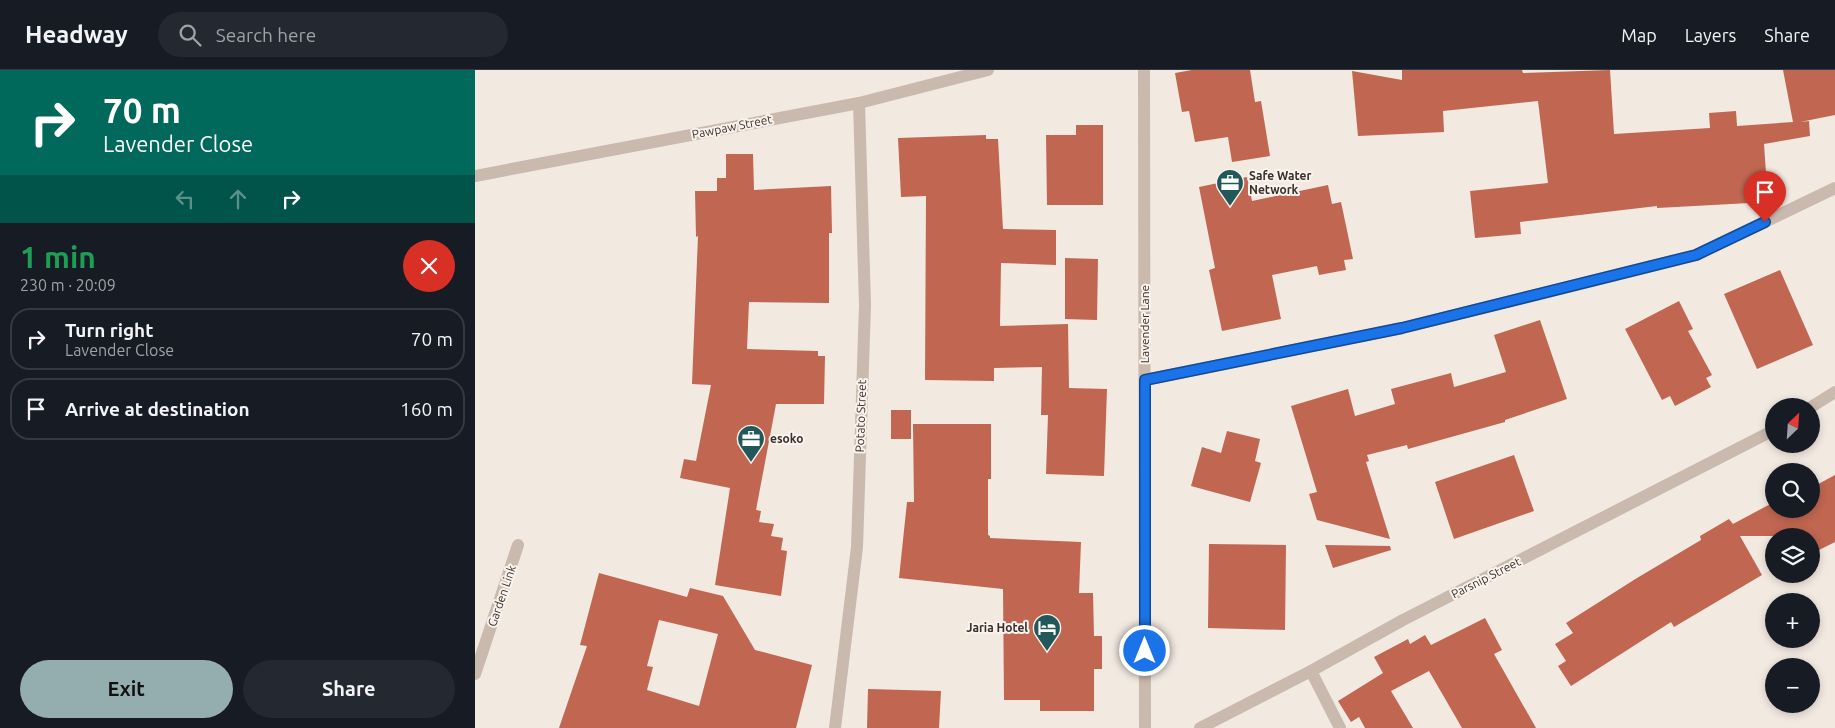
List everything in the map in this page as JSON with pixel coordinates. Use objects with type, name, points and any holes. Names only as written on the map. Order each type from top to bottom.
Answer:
[{"type":"street","name":"Pawpaw Street","points":[[475,176],[859,102],[988,70]]},
{"type":"street","name":"Lavender Lane","points":[[1144,70],[1145,728]]},
{"type":"street","name":"Potato Street","points":[[835,728],[857,547],[865,305],[859,102]]},
{"type":"street","points":[[1145,380],[1402,328],[1696,255],[1835,188]]},
{"type":"street","points":[[1820,402],[1835,392]]},
{"type":"street","name":"Parsnip Street","points":[[1200,728],[1311,671],[1403,620],[1765,435]]},
{"type":"street","name":"Garden Link","points":[[475,674],[518,545]]},
{"type":"street","points":[[1311,671],[1340,728]]},
{"type":"building","points":[[1192,70],[1250,70],[1255,102],[1261,101],[1270,156],[1232,162],[1228,137],[1195,142],[1189,111],[1182,112],[1175,73]]},
{"type":"building","points":[[1402,70],[1522,70],[1523,73],[1610,70],[1614,134],[1710,128],[1709,113],[1736,111],[1737,126],[1793,122],[1783,70],[1835,70],[1835,115],[1800,122],[1809,121],[1810,136],[1764,144],[1768,202],[1657,208],[1657,206],[1520,222],[1521,234],[1475,238],[1470,191],[1548,183],[1538,101],[1443,111],[1444,132],[1358,136],[1352,71],[1402,80]]},
{"type":"building","points":[[1076,125],[1103,125],[1103,205],[1047,205],[1046,135],[1076,135]]},
{"type":"building","points":[[986,135],[986,139],[998,139],[1003,229],[1056,230],[1056,265],[1001,263],[1000,326],[1068,324],[1069,388],[1107,389],[1104,476],[1046,474],[1048,415],[1041,415],[1042,367],[994,368],[994,381],[925,380],[926,196],[901,197],[898,138]]},
{"type":"building","points":[[726,154],[753,154],[754,190],[831,186],[832,233],[829,233],[829,303],[749,302],[747,349],[818,351],[818,356],[825,356],[824,404],[776,404],[756,510],[761,511],[759,522],[774,524],[771,536],[783,538],[781,550],[787,551],[781,596],[715,585],[730,488],[680,478],[684,459],[696,461],[711,385],[692,384],[698,236],[696,237],[695,191],[717,191],[717,178],[726,178]]},
{"type":"building","points":[[1247,177],[1252,201],[1328,185],[1332,204],[1341,202],[1353,259],[1344,260],[1346,270],[1319,275],[1317,266],[1272,275],[1281,319],[1222,331],[1209,270],[1215,268],[1199,187]]},
{"type":"building","points":[[1065,258],[1098,259],[1097,320],[1065,319]]},
{"type":"building","points":[[1780,270],[1813,345],[1757,369],[1724,294]]},
{"type":"building","points":[[1679,301],[1693,329],[1688,331],[1712,375],[1706,378],[1711,387],[1675,406],[1670,396],[1662,400],[1625,329]]},
{"type":"building","points":[[1540,320],[1567,399],[1505,420],[1505,422],[1408,449],[1407,445],[1367,455],[1369,461],[1366,462],[1390,539],[1317,520],[1309,494],[1317,492],[1291,406],[1348,389],[1355,416],[1395,404],[1391,389],[1451,373],[1454,387],[1506,372],[1494,335]]},
{"type":"building","points":[[891,410],[911,410],[911,439],[891,439]]},
{"type":"building","points":[[913,424],[991,424],[991,479],[988,479],[988,535],[990,538],[1081,542],[1079,593],[1093,593],[1094,636],[1102,636],[1102,669],[1094,669],[1094,711],[1040,711],[1040,700],[1004,700],[1003,589],[899,578],[907,502],[914,502]]},
{"type":"building","points":[[1227,431],[1260,439],[1255,461],[1261,463],[1250,502],[1191,486],[1202,447],[1221,453]]},
{"type":"building","points":[[1514,455],[1534,511],[1454,539],[1435,482]]},
{"type":"building","points":[[1835,475],[1835,542],[1820,550],[1820,528],[1765,528],[1765,536],[1740,536],[1762,575],[1674,627],[1671,622],[1571,686],[1558,666],[1566,661],[1555,644],[1573,633],[1566,623],[1701,540],[1700,536],[1729,519],[1733,524],[1765,507],[1765,518],[1820,518],[1820,483]]},
{"type":"building","points":[[1209,544],[1286,545],[1285,630],[1208,628]]},
{"type":"building","points":[[1325,545],[1390,546],[1391,550],[1333,568]]},
{"type":"building","points":[[599,573],[687,597],[690,588],[723,596],[755,650],[812,665],[796,728],[559,728],[587,646],[580,645]],"holes":[[[659,620],[718,634],[699,706],[647,690],[653,667],[647,666]]]},
{"type":"building","points":[[1485,618],[1502,650],[1494,654],[1536,728],[1462,728],[1429,671],[1391,691],[1413,728],[1365,728],[1359,717],[1351,722],[1338,701],[1383,673],[1374,657],[1408,639],[1410,644],[1425,635],[1431,645]]},
{"type":"building","points":[[868,689],[941,691],[939,728],[867,728]]},
{"type":"place","name":"Safe Water Network","points":[[1230,207]]},
{"type":"place","name":"esoko","points":[[751,463]]},
{"type":"place","name":"Jaria Hotel","points":[[1047,652]]},
{"type":"route","points":[[1145,651],[1145,380],[1402,328],[1696,255],[1765,222]]}]
